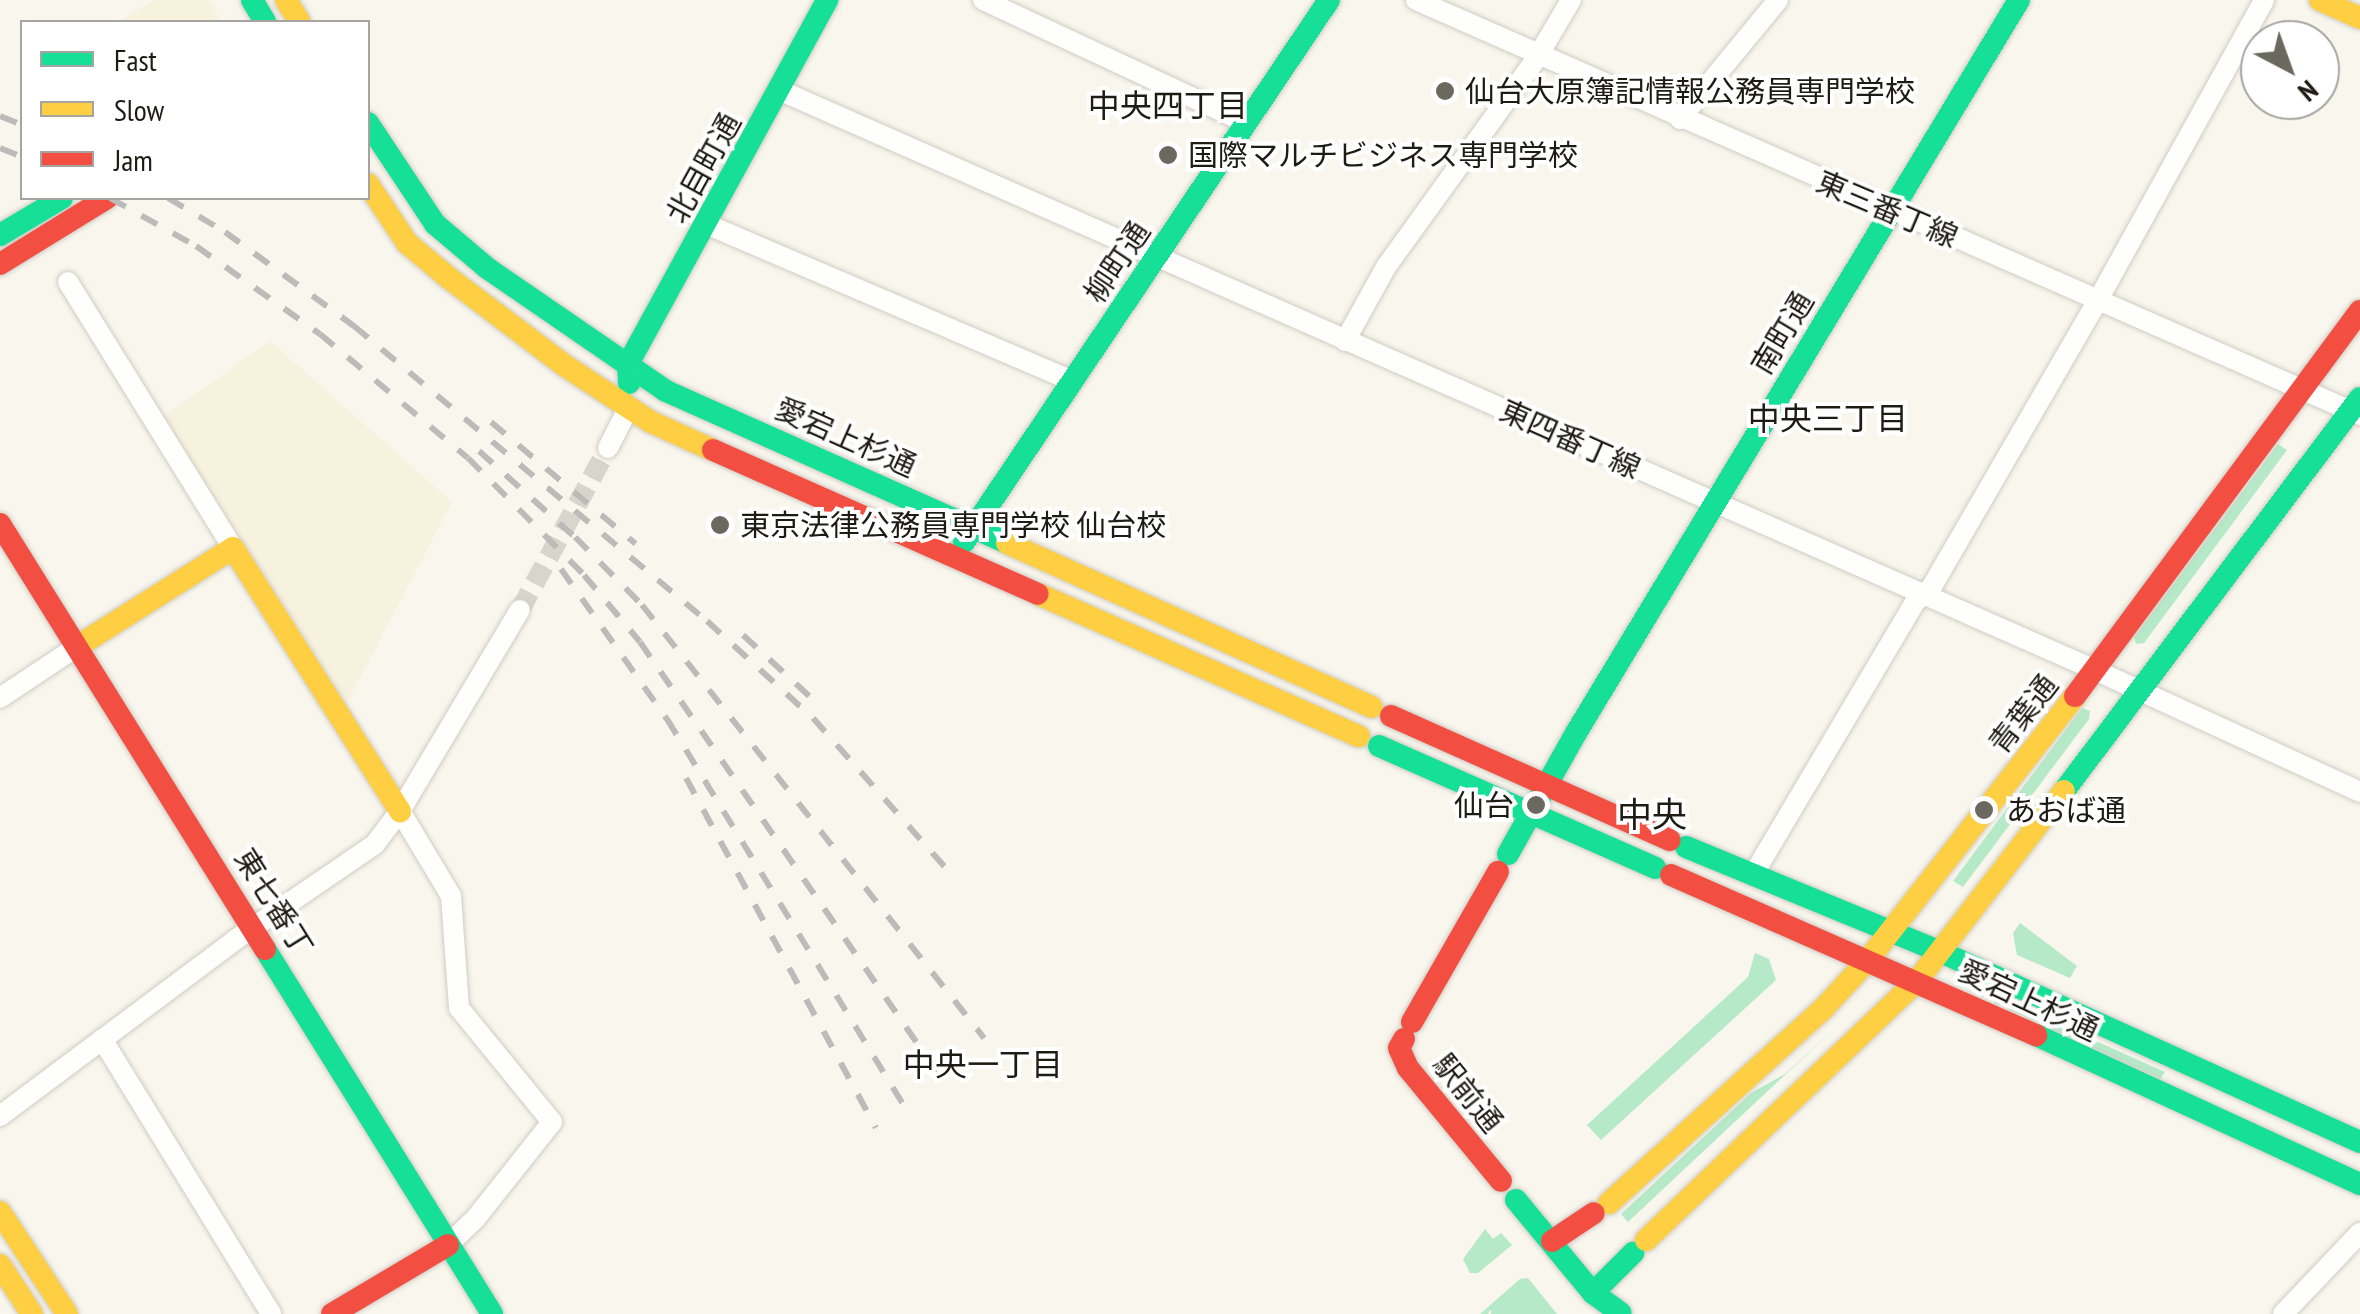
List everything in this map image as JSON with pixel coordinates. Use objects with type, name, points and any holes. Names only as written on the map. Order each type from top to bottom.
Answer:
[{"type":"main road","name":"北目町通","points":[[628,364],[827,0]]},
{"type":"main road","name":"柳町通","points":[[954,557],[1329,0]]},
{"type":"main road","name":"南町通","points":[[1408,1030],[1546,786],[2020,0]]},
{"type":"main road","points":[[2320,0],[2360,18]]},
{"type":"main road","name":"愛宕上杉通","points":[[370,126],[436,224],[487,268],[666,391],[1546,786],[1941,952],[2360,1142]]},
{"type":"main road","name":"愛宕上杉通","points":[[370,187],[407,244],[564,364],[651,422],[1868,960],[2360,1184]]},
{"type":"main road","points":[[0,235],[59,200]]},
{"type":"main road","points":[[0,264],[104,200]]},
{"type":"main road","name":"青葉通","points":[[1552,1242],[1602,1208],[1823,1008],[1868,960],[2096,670],[2360,311]]},
{"type":"main road","points":[[628,364],[630,407]]},
{"type":"main road","points":[[1593,1292],[1917,982],[2357,408]]},
{"type":"main road","name":"東七番丁","points":[[0,524],[492,1314]]},
{"type":"main road","points":[[78,646],[233,548],[400,811]]},
{"type":"main road","name":"駅前通","points":[[1408,1030],[1399,1048],[1408,1068],[1593,1292],[1621,1313]]},
{"type":"main road","points":[[0,1212],[67,1314]]},
{"type":"main road","points":[[332,1314],[448,1245]]},
{"type":"main road","points":[[0,1266],[32,1314]]},
{"type":"street","points":[[982,0],[1247,123]]},
{"type":"street","name":"東三番丁線","points":[[1416,0],[2301,390],[2357,408]]},
{"type":"street","points":[[1345,340],[1386,267],[1538,56],[1571,0]]},
{"type":"street","points":[[1680,119],[1778,0]]},
{"type":"street","points":[[1753,875],[1922,596],[1931,588],[2098,300],[2264,0]]},
{"type":"street","name":"東四番丁線","points":[[780,90],[2096,670],[2360,792]]},
{"type":"street","points":[[706,224],[1072,380]]},
{"type":"street","points":[[68,282],[233,548]]},
{"type":"street","points":[[608,448],[630,407]]},
{"type":"street","points":[[0,1116],[254,928],[375,844],[400,811],[520,610]]},
{"type":"street","points":[[0,698],[78,646]]},
{"type":"street","points":[[400,811],[451,896],[459,1008],[552,1122],[476,1218],[448,1245]]},
{"type":"street","points":[[102,1039],[270,1314]]},
{"type":"street","points":[[2283,1314],[2360,1234]]},
{"type":"shaded area","points":[[154,0],[208,0],[221,20],[121,20]]},
{"type":"shaded area","points":[[270,341],[452,502],[347,703],[163,417]]},
{"type":"green space","points":[[2278,444],[2287,450],[2144,643],[2136,644],[2134,637]]},
{"type":"green space","points":[[2082,708],[2090,711],[2089,719],[1963,887],[1953,881]]},
{"type":"green space","points":[[2020,923],[2077,966],[2070,978],[2017,955],[2013,933]]},
{"type":"green space","points":[[1755,953],[1769,959],[1776,980],[1601,1140],[1587,1125],[1748,977]]},
{"type":"green space","points":[[1989,993],[2165,1072],[2160,1079],[1985,998]]},
{"type":"green space","points":[[1836,1027],[1628,1222],[1621,1214],[1751,1093],[1785,1074]]},
{"type":"green space","points":[[1485,1229],[1493,1239],[1501,1233],[1512,1245],[1478,1273],[1470,1273],[1463,1259]]},
{"type":"green space","points":[[1528,1278],[1557,1314],[1491,1314],[1491,1309],[1488,1314],[1480,1314],[1520,1279]]},
{"type":"tunnel","points":[[520,610],[608,448]]},
{"type":"railway","points":[[0,116],[20,124]]},
{"type":"railway","points":[[0,148],[20,156]]},
{"type":"railway","points":[[114,200],[196,246],[320,334],[468,458],[584,575],[640,642],[939,1075]]},
{"type":"railway","points":[[171,200],[225,232],[354,326],[707,621],[813,718],[952,875]]},
{"type":"railway","points":[[491,422],[636,544]]},
{"type":"railway","points":[[479,451],[575,537],[642,605],[984,1038]]},
{"type":"railway","points":[[561,569],[667,719],[904,1105]]},
{"type":"railway","points":[[743,635],[809,696]]},
{"type":"railway","points":[[686,778],[876,1128]]},
{"type":"traffic: fast","points":[[252,0],[264,20]]},
{"type":"traffic: fast","points":[[629,383],[628,364],[827,0]]},
{"type":"traffic: fast","points":[[964,542],[1329,0]]},
{"type":"traffic: fast","points":[[1508,854],[1576,733],[2019,0]]},
{"type":"traffic: fast","points":[[370,126],[435,224],[487,268],[666,391],[1007,543]]},
{"type":"traffic: fast","points":[[0,235],[59,200]]},
{"type":"traffic: fast","points":[[2064,791],[2360,398]]},
{"type":"traffic: fast","points":[[1379,746],[1655,868]]},
{"type":"traffic: fast","points":[[1686,847],[1941,952],[2360,1142]]},
{"type":"traffic: fast","points":[[265,949],[492,1314]]},
{"type":"traffic: fast","points":[[2036,1035],[2360,1184]]},
{"type":"traffic: fast","points":[[1516,1200],[1593,1293],[1621,1313]]},
{"type":"traffic: fast","points":[[1593,1293],[1633,1253]]},
{"type":"traffic: slow","points":[[286,0],[299,20]]},
{"type":"traffic: slow","points":[[2320,0],[2360,18]]},
{"type":"traffic: slow","points":[[370,187],[407,243],[449,278],[564,365],[651,422],[713,450]]},
{"type":"traffic: slow","points":[[1007,543],[1372,707]]},
{"type":"traffic: slow","points":[[78,646],[233,548],[400,811]]},
{"type":"traffic: slow","points":[[1038,594],[1359,736]]},
{"type":"traffic: slow","points":[[1609,1203],[1823,1009],[1868,960],[2075,696]]},
{"type":"traffic: slow","points":[[1646,1240],[1917,981],[2064,791]]},
{"type":"traffic: slow","points":[[0,1212],[67,1314]]},
{"type":"traffic: slow","points":[[0,1265],[32,1314]]},
{"type":"traffic: jam","points":[[0,264],[104,200]]},
{"type":"traffic: jam","points":[[2075,696],[2360,311]]},
{"type":"traffic: jam","points":[[713,450],[1038,594]]},
{"type":"traffic: jam","points":[[0,524],[265,949]]},
{"type":"traffic: jam","points":[[1391,716],[1670,840]]},
{"type":"traffic: jam","points":[[1412,1022],[1498,872]]},
{"type":"traffic: jam","points":[[1671,875],[2036,1035]]},
{"type":"traffic: jam","points":[[1404,1039],[1399,1048],[1408,1068],[1501,1181]]},
{"type":"traffic: jam","points":[[1552,1241],[1594,1213]]},
{"type":"traffic: jam","points":[[332,1314],[448,1245]]},
{"type":"place","name":"仙台大原簿記情報公務員専門学校","points":[[1445,91]]},
{"type":"place","name":"国際マルチビジネス専門学校","points":[[1168,155]]},
{"type":"place","name":"東京法律公務員専門学校 仙台校","points":[[720,525]]},
{"type":"place","name":"仙台","points":[[1536,805]]},
{"type":"place","name":"あおば通","points":[[1984,810]]},
{"type":"district","name":"中央四丁目","points":[[1168,105]]},
{"type":"district","name":"中央三丁目","points":[[1828,418]]},
{"type":"district","name":"中央","points":[[1652,814]]},
{"type":"district","name":"中央一丁目","points":[[983,1064]]}]
